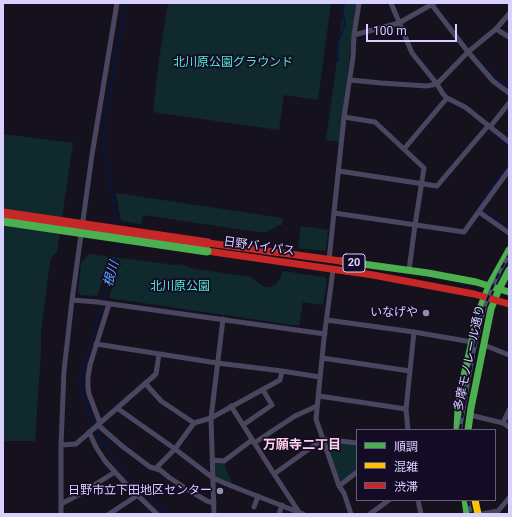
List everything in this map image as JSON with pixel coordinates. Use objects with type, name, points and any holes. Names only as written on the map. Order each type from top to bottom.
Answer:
[{"type":"main road","name":"日野バイパス","points":[[3,213],[208,247],[333,270],[373,275],[438,287],[509,304]]},
{"type":"main road","name":"日野バイパス","points":[[3,221],[208,247],[409,270],[456,278],[509,292]]},
{"type":"main road","name":"多摩モノレール通り","points":[[457,429],[458,409],[463,380],[479,311],[489,286],[509,250]]},
{"type":"main road","name":"多摩モノレール通り","points":[[468,429],[491,310],[494,300],[509,270]]},
{"type":"main road","points":[[465,501],[468,514]]},
{"type":"main road","points":[[475,501],[478,514]]},
{"type":"street","points":[[61,514],[60,445],[64,371],[92,154],[117,3]]},
{"type":"street","points":[[328,260],[344,117],[359,3]]},
{"type":"street","points":[[391,3],[412,53],[437,84],[443,94],[447,98],[465,107],[509,142]]},
{"type":"street","points":[[354,35],[399,23],[433,4],[468,52],[493,81],[509,93]]},
{"type":"street","points":[[350,80],[426,86],[437,84],[468,52],[496,29],[509,14]]},
{"type":"street","points":[[496,29],[509,37]]},
{"type":"street","points":[[404,149],[447,98]]},
{"type":"street","points":[[339,171],[437,186],[509,103]]},
{"type":"street","points":[[344,117],[375,122],[424,168],[409,270]]},
{"type":"street","points":[[334,213],[464,232],[509,170]]},
{"type":"street","points":[[479,212],[509,233]]},
{"type":"street","points":[[333,270],[326,320],[316,419],[339,486],[344,493],[351,514]]},
{"type":"street","points":[[72,300],[97,302],[325,334]]},
{"type":"street","points":[[108,304],[88,372],[89,394],[99,424],[122,446],[150,467],[156,468],[201,498],[214,503]]},
{"type":"street","points":[[214,514],[211,418],[223,319]]},
{"type":"street","points":[[326,320],[414,332],[472,342]]},
{"type":"street","points":[[408,429],[406,409],[414,332]]},
{"type":"street","points":[[96,344],[320,377]]},
{"type":"street","points":[[484,345],[509,355]]},
{"type":"street","points":[[60,445],[76,444],[145,382],[156,374],[159,354]]},
{"type":"street","points":[[322,358],[410,371]]},
{"type":"street","points":[[156,468],[175,449],[194,423],[211,418],[280,380],[282,371]]},
{"type":"street","points":[[145,382],[161,401],[194,423]]},
{"type":"street","points":[[243,425],[272,405],[263,390]]},
{"type":"street","points":[[318,396],[406,409]]},
{"type":"street","points":[[231,406],[274,474],[301,513]]},
{"type":"street","points":[[212,460],[224,461],[253,441],[295,416],[317,406]]},
{"type":"street","points":[[117,408],[213,478],[301,513]]},
{"type":"street","points":[[503,423],[509,410]]},
{"type":"street","points":[[470,415],[503,423],[509,427]]},
{"type":"street","points":[[90,432],[100,453],[115,472],[157,514]]},
{"type":"street","points":[[274,474],[323,439],[356,443]]},
{"type":"street","points":[[61,504],[115,472]]},
{"type":"street","points":[[339,486],[356,473]]},
{"type":"street","points":[[109,514],[138,495]]},
{"type":"street","points":[[254,507],[258,496]]},
{"type":"street","points":[[482,514],[498,511],[509,498]]},
{"type":"street","points":[[370,514],[387,501]]},
{"type":"street","points":[[418,501],[421,514]]},
{"type":"street","points":[[279,514],[282,505]]},
{"type":"green space","name":"北川原公園グラウンド","points":[[168,3],[331,3],[318,100],[284,95],[279,130],[153,112],[159,59]]},
{"type":"green space","points":[[344,3],[356,3],[339,142],[326,140]]},
{"type":"green space","points":[[3,134],[73,143],[57,252],[51,258],[49,269],[41,333],[35,441],[3,441]]},
{"type":"green space","points":[[116,193],[283,218],[282,225],[278,225],[266,232],[258,232],[143,215],[141,224],[121,221]]},
{"type":"green space","points":[[301,226],[328,230],[326,249],[324,251],[298,248]]},
{"type":"green space","name":"北川原公園","points":[[89,254],[175,265],[180,264],[194,269],[251,277],[265,287],[270,287],[276,284],[283,271],[324,277],[327,279],[323,305],[303,302],[299,326],[109,298],[120,260],[110,259],[97,296],[80,295],[78,292],[81,263]]},
{"type":"green space","points":[[323,439],[356,443],[356,473],[339,486]]},
{"type":"green space","points":[[212,460],[224,461],[232,483],[229,485],[213,478]]},
{"type":"waterway","name":"根川","points":[[117,227],[112,189],[104,155],[104,128],[126,3]]},
{"type":"waterway","points":[[338,61],[337,47],[345,24],[343,13],[345,3]]},
{"type":"waterway","points":[[438,3],[437,7],[440,12]]},
{"type":"waterway","points":[[480,62],[496,79],[509,88]]},
{"type":"waterway","points":[[489,131],[509,146]]},
{"type":"waterway","points":[[478,207],[509,163]]},
{"type":"waterway","points":[[484,212],[509,229]]},
{"type":"waterway","name":"根川","points":[[118,242],[118,253],[79,383],[88,412],[99,437],[125,474],[168,514]]},
{"type":"railway","points":[[460,429],[474,351],[485,306],[491,290],[509,255]]},
{"type":"railway","points":[[468,501],[471,514]]},
{"type":"traffic: fast","points":[[3,221],[207,251]]},
{"type":"traffic: fast","points":[[457,429],[458,409],[463,380],[479,311],[489,286],[509,250]]},
{"type":"traffic: fast","points":[[341,261],[428,273],[476,282],[509,292]]},
{"type":"traffic: fast","points":[[468,429],[491,309],[509,270]]},
{"type":"traffic: fast","points":[[465,501],[467,514]]},
{"type":"traffic: slow","points":[[475,501],[478,514]]},
{"type":"traffic: jam","points":[[3,213],[208,243]]},
{"type":"traffic: jam","points":[[208,243],[341,261]]},
{"type":"traffic: jam","points":[[207,251],[373,275],[474,294],[509,304]]},
{"type":"place","name":"いなげや","points":[[426,313]]},
{"type":"place","name":"日野市立下田地区センター","points":[[220,491]]},
{"type":"district","name":"万願寺二丁目","points":[[302,446]]}]
